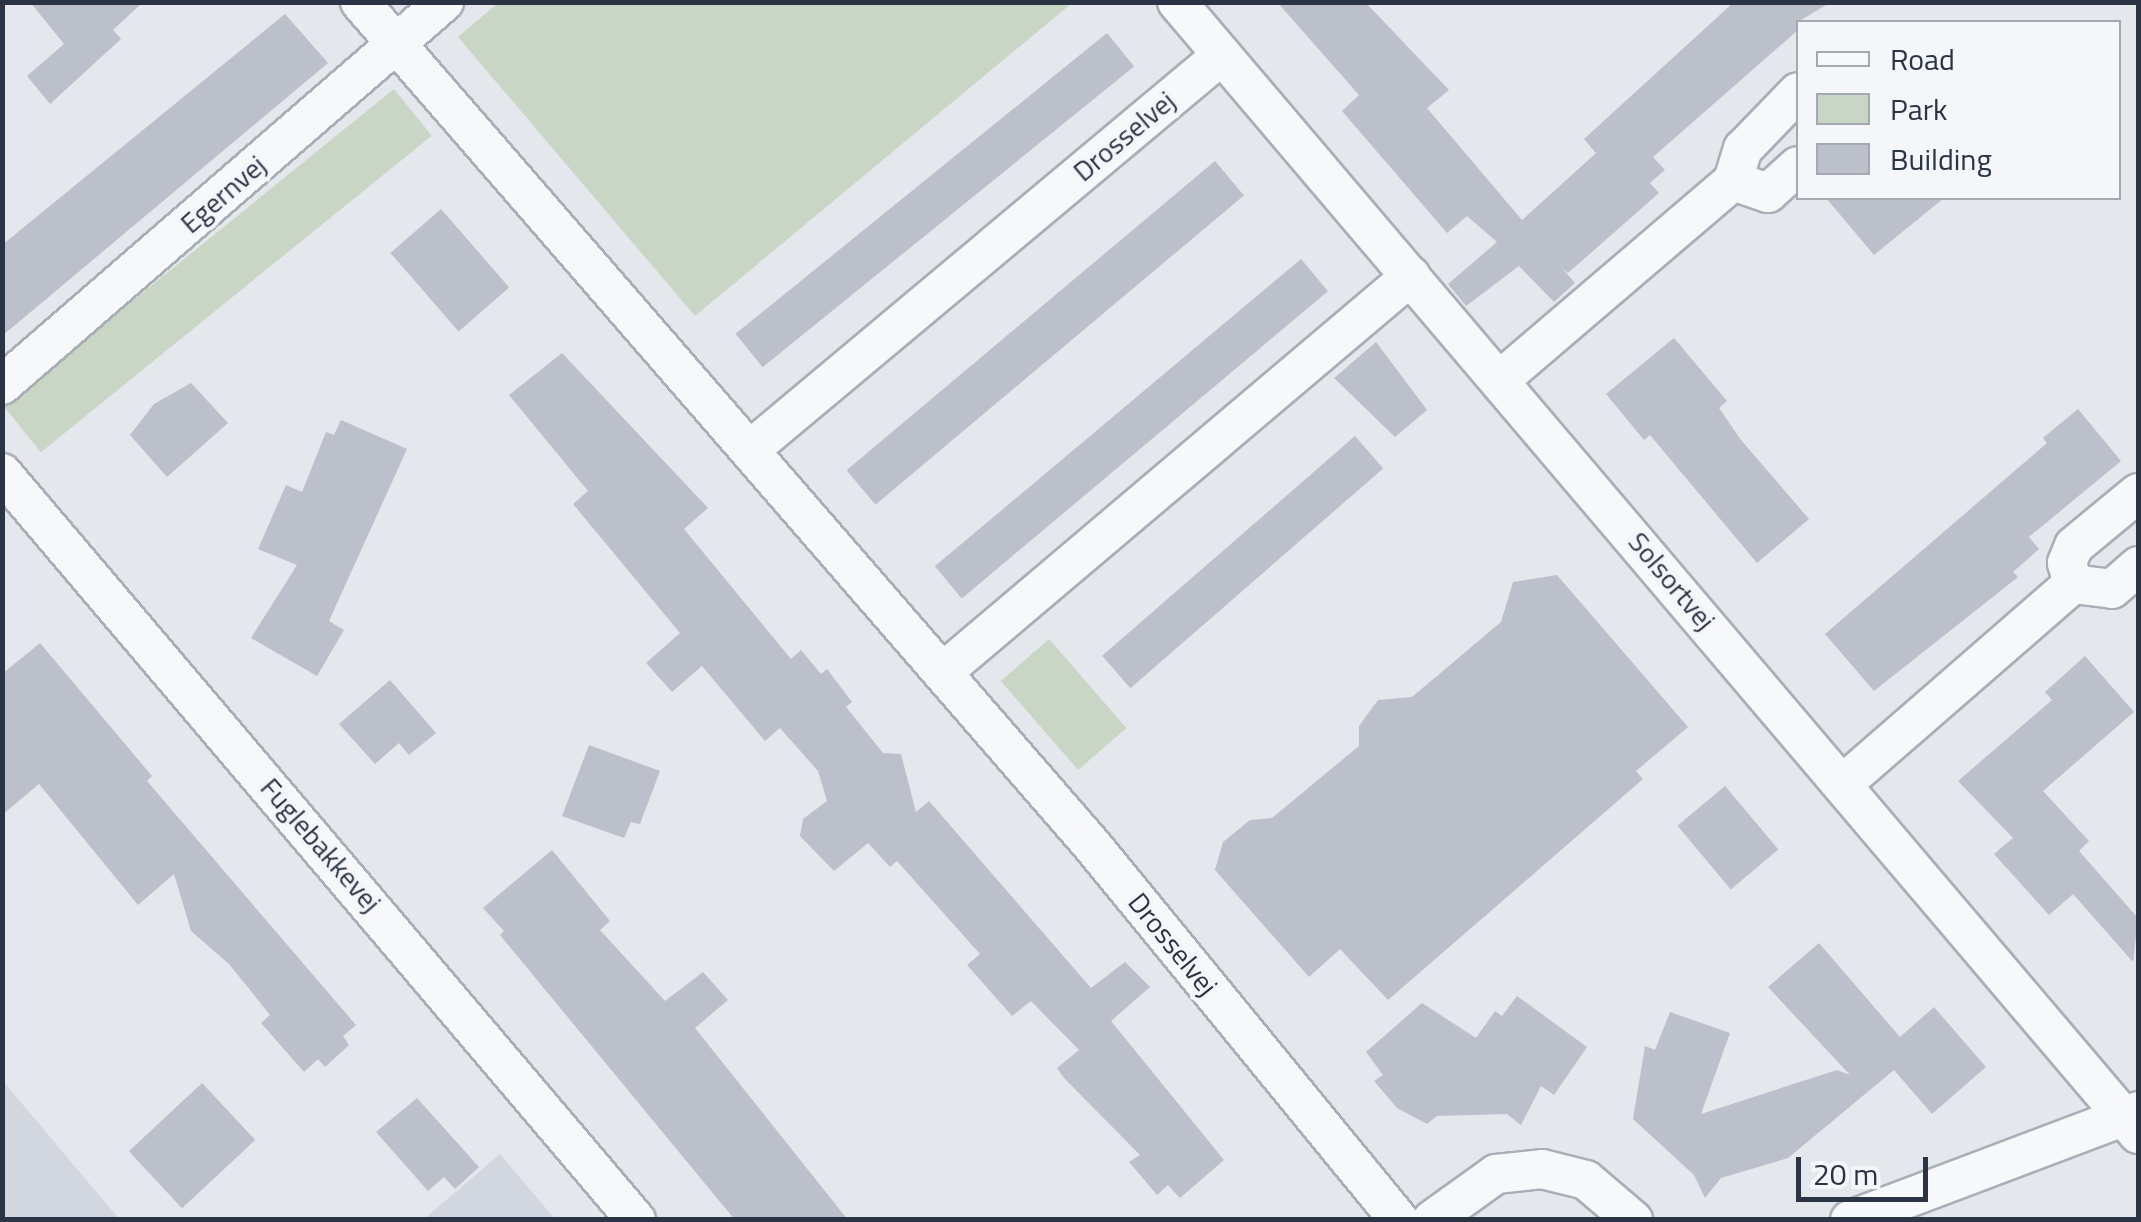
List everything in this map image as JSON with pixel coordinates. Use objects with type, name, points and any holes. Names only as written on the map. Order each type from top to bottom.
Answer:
[{"type":"street","name":"Drosselvej","points":[[360,2],[943,672],[1399,1220]]},
{"type":"street","name":"Egernvej","points":[[2,385],[444,2]]},
{"type":"street","name":"Solsortvej","points":[[1177,2],[2134,1120]]},
{"type":"street","name":"Drosselvej","points":[[750,449],[1222,55]]},
{"type":"street","points":[[1500,380],[1733,181],[1742,148],[1796,94]]},
{"type":"street","points":[[1733,181],[1768,194],[1796,168]]},
{"type":"street","points":[[943,672],[1411,276]]},
{"type":"street","name":"Fuglebakkevej","points":[[2,473],[636,1220]]},
{"type":"street","points":[[2073,584],[2068,564],[2074,546],[2138,492]]},
{"type":"street","points":[[1844,783],[2073,584],[2112,590],[2138,566]]},
{"type":"street","points":[[1850,1220],[2134,1120]]},
{"type":"street","points":[[1432,1220],[1496,1174],[1542,1169],[1586,1180],[1632,1220]]},
{"type":"shaded area","points":[[3,1081],[119,1219],[3,1219]]},
{"type":"shaded area","points":[[500,1154],[555,1219],[423,1220]]},
{"type":"green space","points":[[499,2],[1072,3],[695,316],[458,37]]},
{"type":"green space","points":[[394,89],[432,136],[41,452],[3,406]]},
{"type":"green space","points":[[1049,639],[1126,728],[1078,770],[1001,681]]},
{"type":"building","points":[[30,2],[143,2],[113,30],[121,39],[50,104],[27,76],[64,44]]},
{"type":"building","points":[[1277,2],[1365,2],[1449,90],[1427,108],[1522,220],[1596,153],[1584,139],[1734,2],[1831,2],[1796,20],[1796,32],[1653,157],[1665,170],[1650,183],[1659,193],[1568,273],[1562,268],[1575,283],[1554,302],[1519,266],[1466,306],[1448,284],[1497,242],[1467,216],[1447,233],[1342,111],[1359,95]]},
{"type":"building","points":[[285,14],[328,63],[2,336],[2,245]]},
{"type":"building","points":[[1107,33],[1134,66],[763,367],[736,334]]},
{"type":"building","points":[[1215,161],[1244,195],[875,505],[847,470]]},
{"type":"building","points":[[1828,200],[1942,200],[1874,255]]},
{"type":"building","points":[[441,209],[509,287],[459,331],[390,253]]},
{"type":"building","points":[[1301,259],[1328,291],[962,598],[935,566]]},
{"type":"building","points":[[1674,338],[1727,401],[1719,408],[1741,440],[1809,519],[1757,563],[1650,435],[1644,440],[1606,394]]},
{"type":"building","points":[[1376,342],[1427,410],[1395,437],[1334,378]]},
{"type":"building","points":[[562,353],[708,508],[684,529],[791,659],[801,650],[821,674],[827,669],[852,702],[846,707],[883,753],[901,754],[916,812],[929,801],[1091,988],[1125,962],[1150,987],[1111,1021],[1224,1160],[1180,1198],[1168,1185],[1157,1195],[1129,1162],[1140,1155],[1057,1068],[1079,1050],[1031,1001],[1012,1016],[967,965],[980,954],[897,861],[890,867],[868,843],[834,871],[800,836],[803,819],[827,801],[818,771],[780,728],[765,741],[702,666],[672,692],[646,663],[680,633],[573,504],[588,491],[509,395]]},
{"type":"building","points":[[191,383],[228,423],[167,477],[130,435],[154,404]]},
{"type":"building","points":[[2078,409],[2121,461],[2029,537],[2039,549],[2013,572],[2018,577],[1874,691],[1825,634],[2047,443],[2043,438]]},
{"type":"building","points":[[341,420],[407,449],[329,621],[344,630],[317,676],[251,638],[297,565],[258,549],[286,485],[302,492],[326,432],[334,435]]},
{"type":"building","points":[[1355,436],[1383,468],[1130,688],[1102,656]]},
{"type":"building","points":[[1557,575],[1688,727],[1636,771],[1643,779],[1388,1000],[1340,949],[1309,977],[1215,870],[1223,842],[1250,820],[1272,818],[1359,746],[1359,726],[1378,700],[1412,697],[1501,622],[1513,582]]},
{"type":"building","points":[[40,643],[152,776],[147,781],[356,1025],[343,1036],[349,1045],[325,1067],[318,1059],[304,1072],[261,1023],[270,1015],[229,964],[191,931],[174,874],[138,905],[39,784],[2,815],[2,674]]},
{"type":"building","points":[[2085,656],[2134,712],[2043,791],[2089,841],[2079,851],[2138,918],[2133,962],[2073,894],[2049,915],[1994,854],[2013,838],[1958,781],[2052,700],[2045,692]]},
{"type":"building","points":[[390,680],[436,733],[409,755],[399,743],[375,764],[339,724]]},
{"type":"building","points":[[589,745],[660,771],[640,824],[631,822],[624,838],[562,816]]},
{"type":"building","points":[[1725,786],[1778,850],[1731,889],[1678,826]]},
{"type":"building","points":[[552,850],[610,921],[600,930],[665,1001],[703,972],[728,1000],[695,1028],[848,1220],[735,1220],[500,935],[504,931],[483,908]]},
{"type":"building","points":[[1819,943],[1900,1037],[1934,1007],[1986,1067],[1932,1114],[1894,1070],[1788,1158],[1721,1178],[1705,1198],[1694,1175],[1633,1119],[1645,1046],[1655,1050],[1670,1012],[1730,1033],[1701,1114],[1837,1070],[1850,1075],[1768,987]]},
{"type":"building","points":[[1517,996],[1587,1047],[1554,1095],[1541,1086],[1521,1125],[1507,1114],[1437,1116],[1427,1124],[1397,1108],[1374,1081],[1383,1075],[1366,1052],[1422,1003],[1476,1038],[1495,1011],[1502,1016]]},
{"type":"building","points":[[202,1083],[255,1140],[182,1208],[129,1151]]},
{"type":"building","points":[[417,1098],[479,1167],[455,1189],[444,1177],[428,1191],[376,1132]]}]
